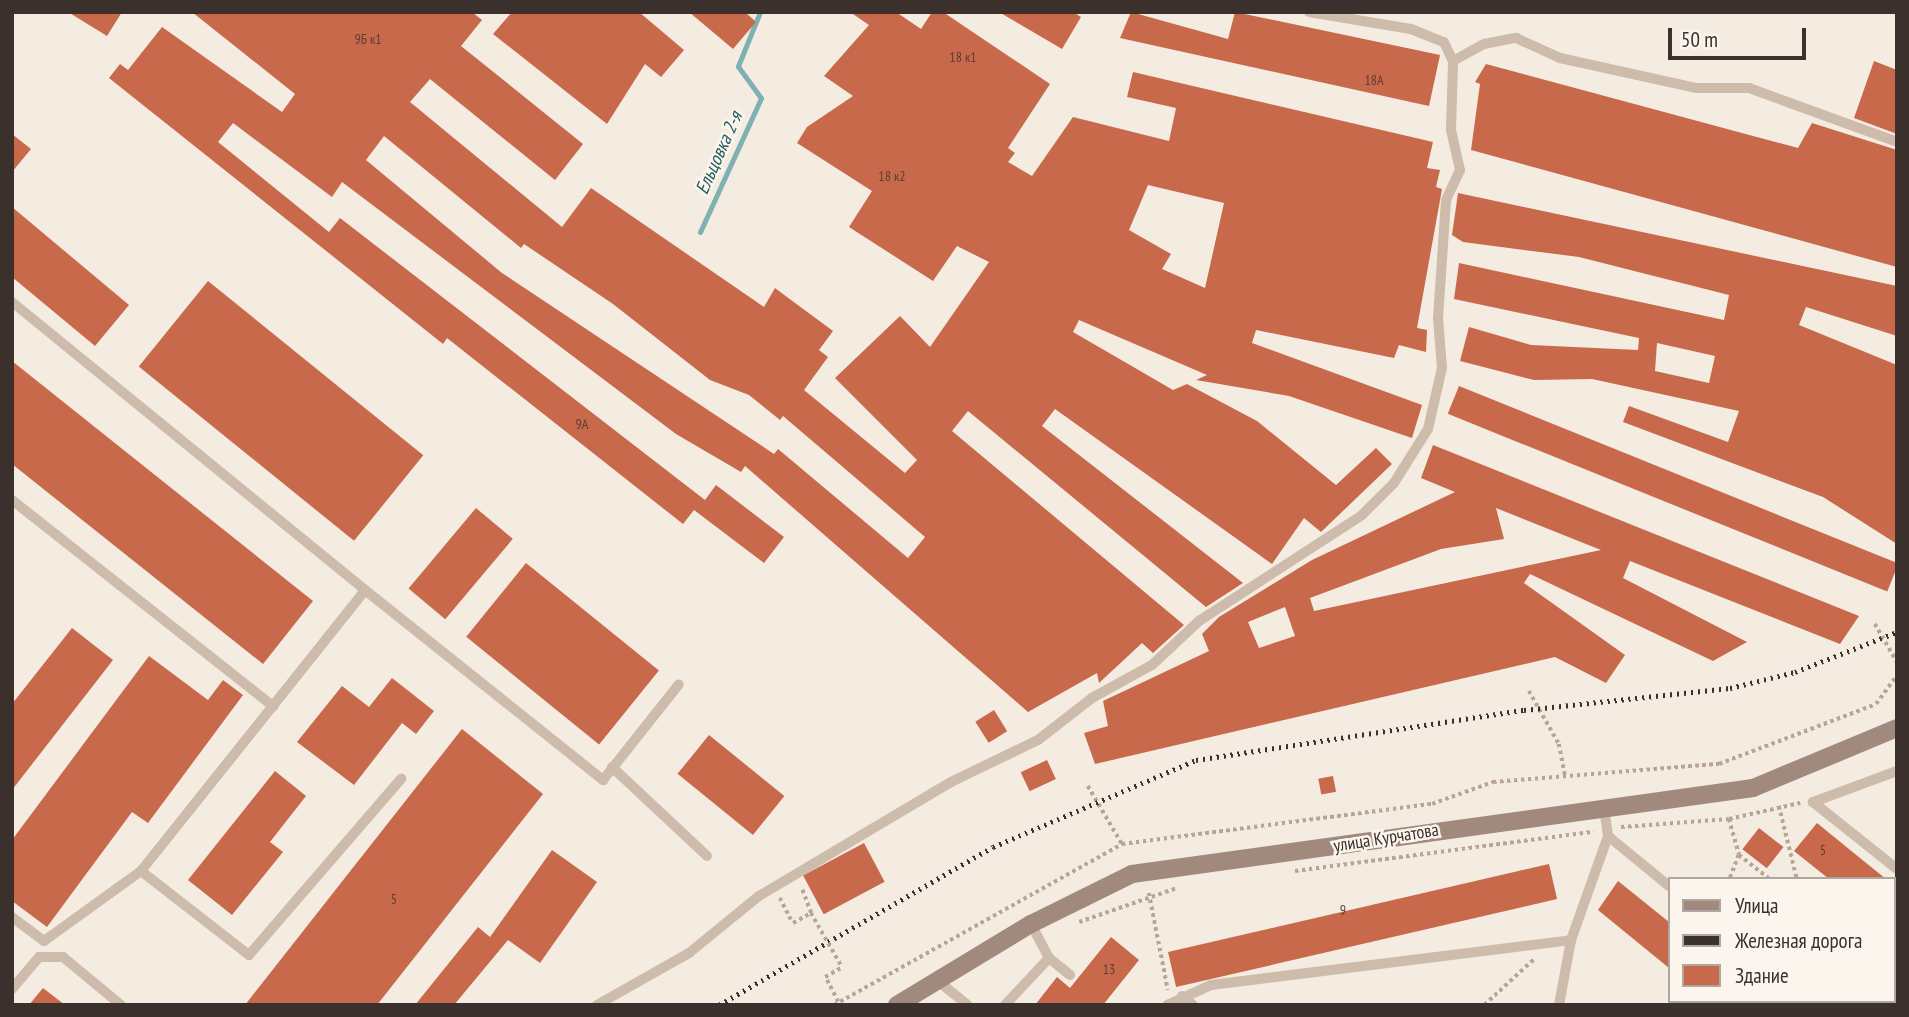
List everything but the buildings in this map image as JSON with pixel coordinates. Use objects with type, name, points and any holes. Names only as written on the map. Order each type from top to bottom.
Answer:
[{"type":"main road","name":"улица Курчатова","points":[[897,1005],[1031,924],[1132,874],[1604,806],[1753,788],[1897,728]]},
{"type":"lane","points":[[597,1005],[689,953],[774,887],[951,782],[1038,740],[1091,698],[1152,665],[1199,621],[1362,515],[1394,483],[1428,429],[1442,368],[1438,318],[1446,200],[1460,170],[1451,130],[1453,61],[1444,42],[1411,29],[1309,12]]},
{"type":"lane","points":[[1453,61],[1484,44],[1516,38],[1560,58],[1697,88],[1749,88],[1897,142]]},
{"type":"lane","points":[[12,302],[365,590],[603,779],[679,684]]},
{"type":"lane","points":[[12,500],[273,706]]},
{"type":"lane","points":[[12,917],[44,941],[142,871],[365,590]]},
{"type":"lane","points":[[612,767],[707,856]]},
{"type":"lane","points":[[1813,802],[1897,771]]},
{"type":"lane","points":[[142,871],[249,955],[401,779]]},
{"type":"lane","points":[[1813,802],[1897,869]]},
{"type":"lane","points":[[1559,1005],[1571,940],[1608,832],[1604,806]]},
{"type":"lane","points":[[1608,832],[1668,885]]},
{"type":"lane","points":[[1031,924],[1049,958],[1070,975]]},
{"type":"lane","points":[[1174,1001],[1211,985],[1571,940]]},
{"type":"lane","points":[[12,989],[39,957],[63,957],[121,1005]]},
{"type":"lane","points":[[1004,1005],[1049,958]]},
{"type":"lane","points":[[938,981],[968,1005]]},
{"type":"lane","points":[[1174,1001],[1193,1005]]},
{"type":"path","points":[[1875,624],[1897,662]]},
{"type":"path","points":[[1529,691],[1559,744],[1565,775],[1719,764],[1876,704],[1897,675]]},
{"type":"path","points":[[1088,786],[1122,844]]},
{"type":"path","points":[[1286,873],[1729,819],[1779,806],[1813,802]]},
{"type":"path","points":[[1779,806],[1797,877]]},
{"type":"path","points":[[1729,819],[1739,855],[1731,877]]},
{"type":"path","points":[[1739,855],[1769,877]]},
{"type":"path","points":[[796,874],[811,913],[842,967],[825,977],[839,1002]]},
{"type":"path","points":[[1075,924],[1149,893],[1191,885]]},
{"type":"path","points":[[774,887],[793,923],[811,913]]},
{"type":"path","points":[[1149,893],[1174,1001]]},
{"type":"path","points":[[1484,1005],[1552,942]]},
{"type":"waterway","name":"Ельцовка 2-я","points":[[700,232],[761,98],[738,66],[760,12]]},
{"type":"railway","points":[[719,1005],[993,847],[1196,760],[1524,710],[1730,688],[1795,672],[1897,632]]}]
